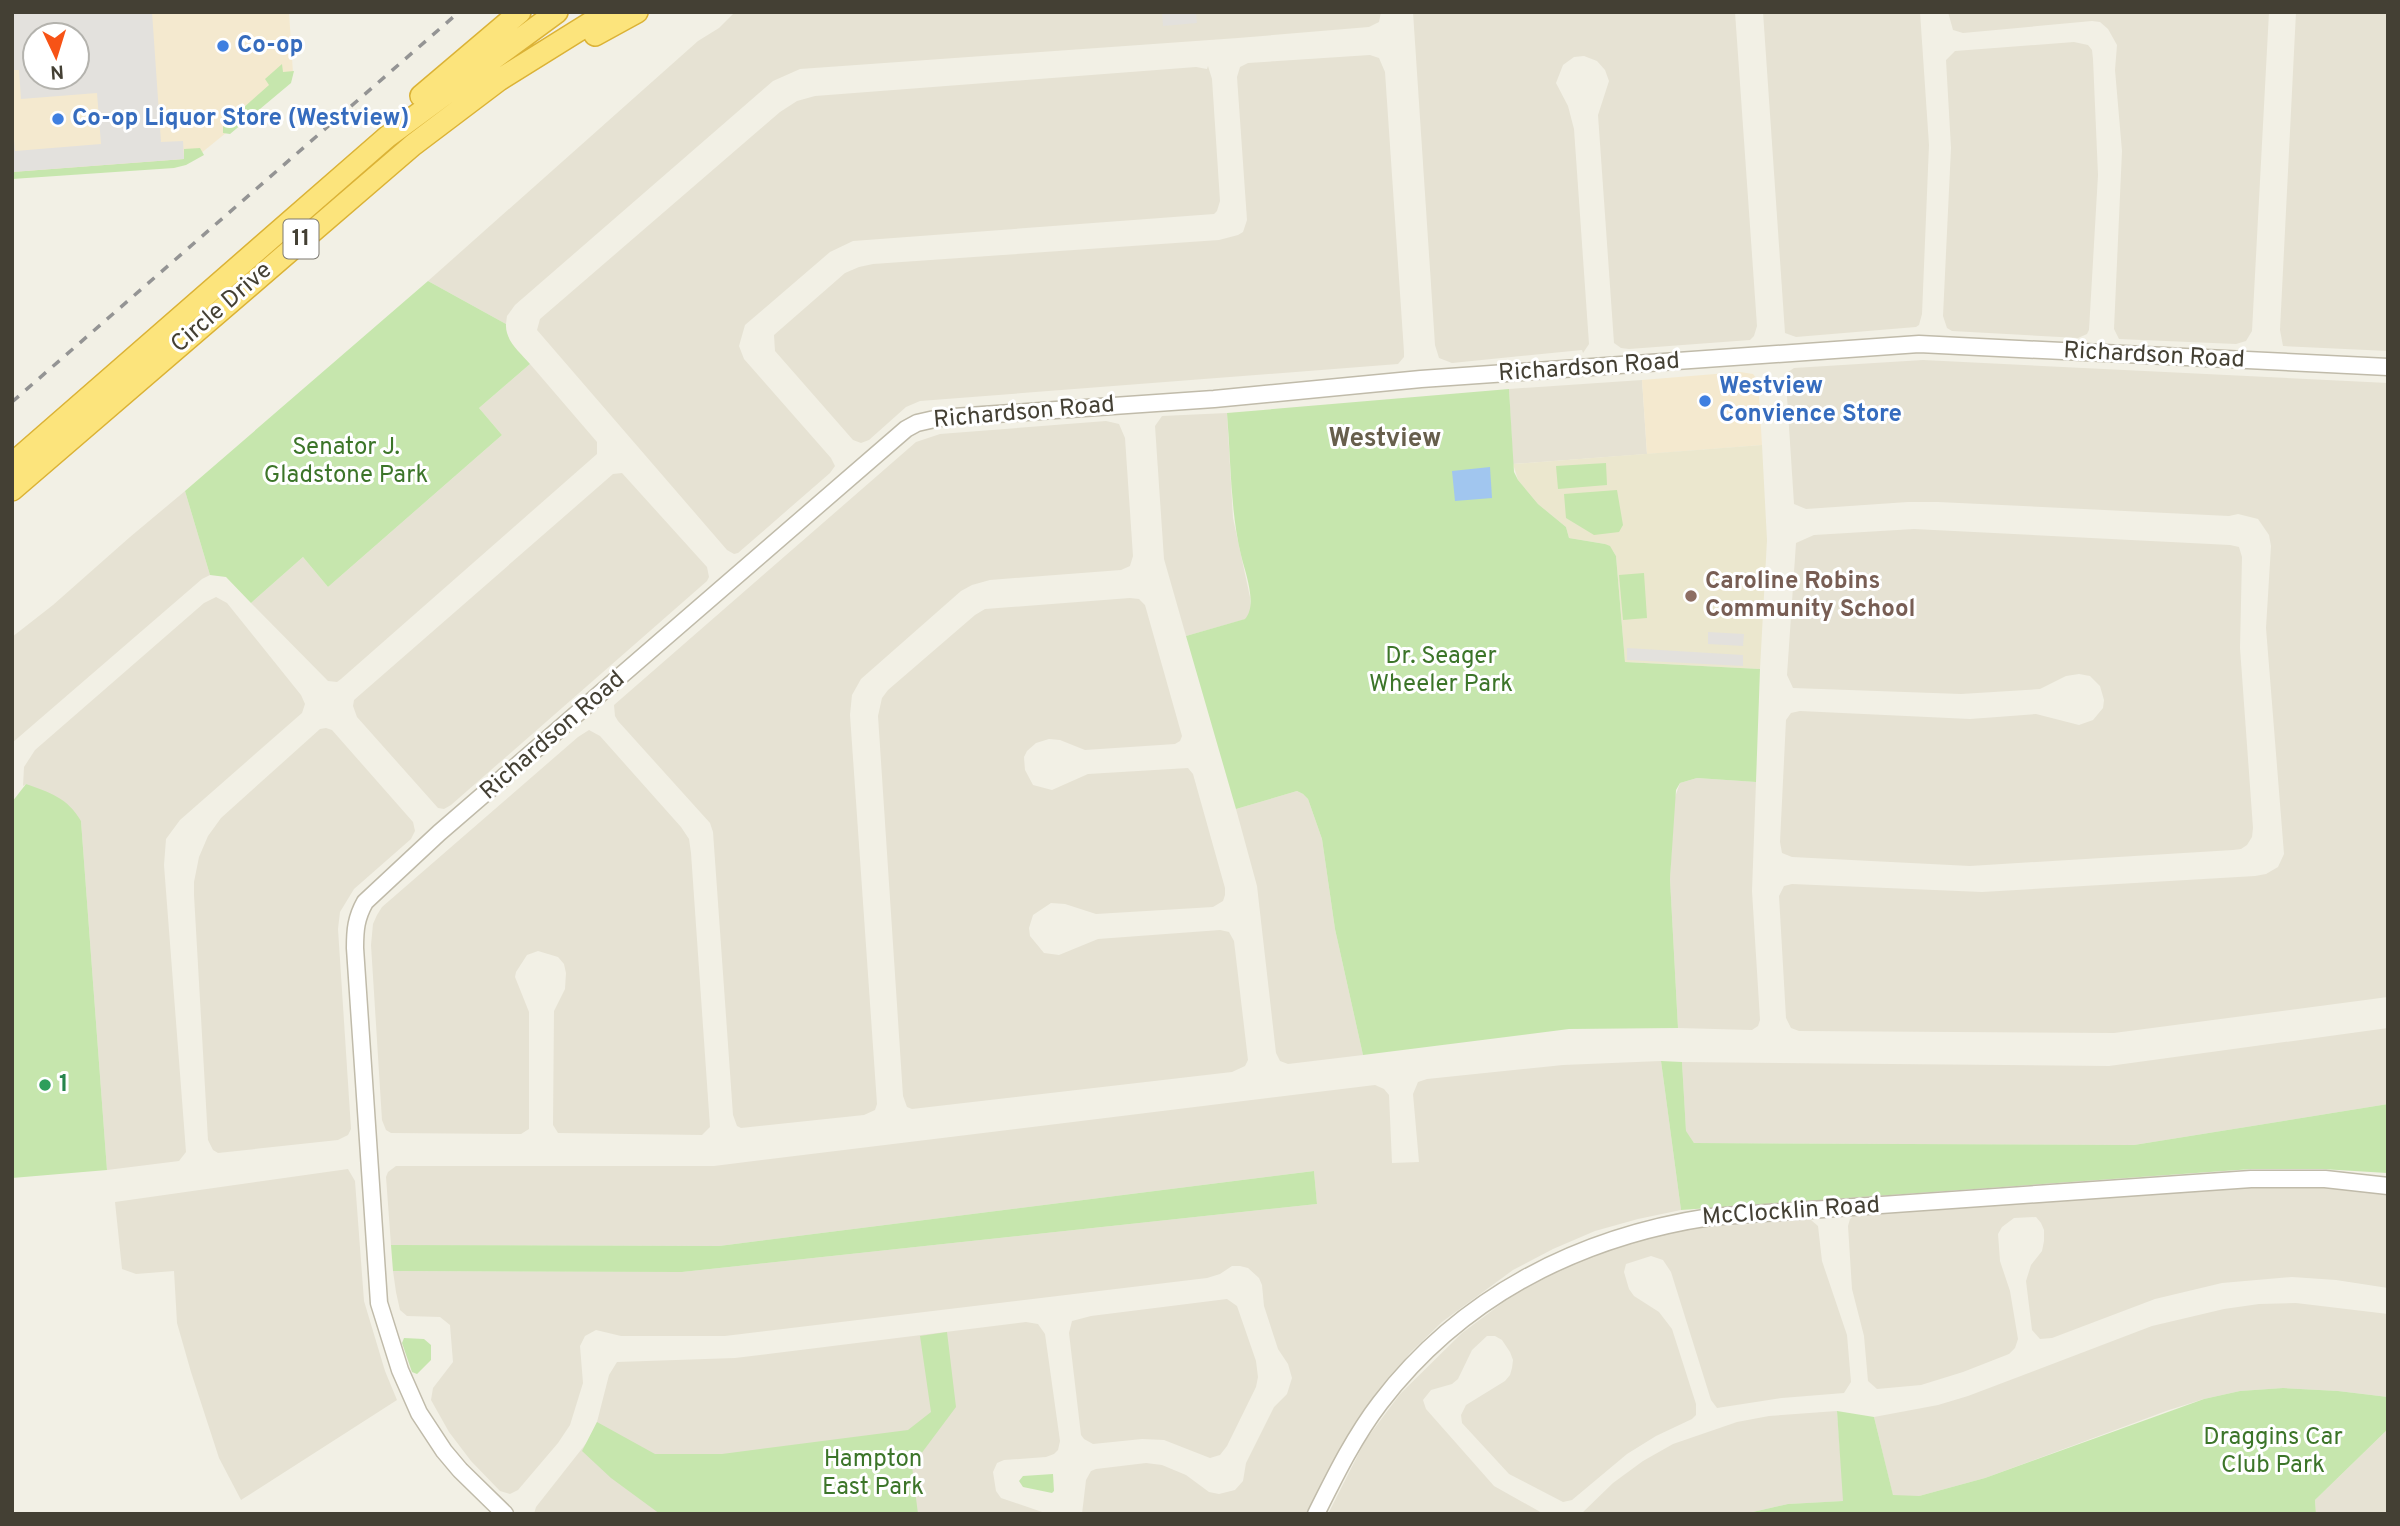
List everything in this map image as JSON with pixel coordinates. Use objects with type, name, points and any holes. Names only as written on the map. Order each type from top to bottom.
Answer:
[{"type":"highway","points":[[387,137],[396,117],[520,12]]},
{"type":"highway","name":"Circle Drive","points":[[12,464],[387,137],[557,12]]},
{"type":"highway","name":"Circle Drive","points":[[12,490],[346,200],[447,118],[518,68],[608,12]]},
{"type":"highway","points":[[447,118],[483,101],[552,56],[637,12]]},
{"type":"street","name":"Richardson Road","points":[[505,1514],[460,1470],[425,1423],[400,1370],[379,1303],[354,926],[365,902],[439,834],[906,429],[917,423],[939,418],[1214,398],[1420,379],[1919,344],[2388,367]]},
{"type":"street","name":"McClocklin Road","points":[[1316,1514],[1342,1462],[1366,1423],[1395,1385],[1430,1348],[1478,1308],[1528,1275],[1580,1251],[1632,1232],[1710,1217],[2251,1179],[2325,1179],[2388,1186]]},
{"type":"shaded area","points":[[12,12],[289,12],[293,73],[286,84],[189,163],[12,178]]},
{"type":"shaded area","points":[[12,12],[152,12],[161,142],[183,141],[184,159],[12,172],[12,119],[15,151],[101,144],[97,93],[21,99],[19,70],[12,70]]},
{"type":"shaded area","points":[[735,12],[1381,12],[1379,22],[1369,27],[800,69],[773,81],[515,305],[507,316],[506,324],[428,281],[698,41],[719,28]]},
{"type":"shaded area","points":[[1162,12],[1196,12],[1197,23],[1163,26]]},
{"type":"shaded area","points":[[1413,12],[1735,12],[1757,326],[1754,336],[1750,340],[1629,349],[1614,343],[1598,115],[1609,81],[1605,70],[1597,61],[1584,56],[1574,57],[1563,65],[1556,83],[1568,106],[1574,129],[1589,344],[1583,353],[1582,350],[1452,363],[1439,358],[1435,345]]},
{"type":"shaded area","points":[[1763,12],[1920,12],[1929,145],[1922,314],[1916,327],[1796,337],[1785,333]]},
{"type":"shaded area","points":[[1948,12],[2269,12],[2252,331],[2246,341],[2236,344],[2119,339],[2114,329],[2122,151],[2115,70],[2117,45],[2108,29],[2100,22],[2092,21],[1963,33],[1953,30]]},
{"type":"shaded area","points":[[2296,12],[2388,12],[2388,351],[2283,346],[2280,330]]},
{"type":"shaded area","points":[[2074,42],[2088,45],[2093,59],[2098,175],[2089,330],[2078,338],[1952,331],[1947,328],[1943,316],[1951,148],[1946,60],[1955,51]]},
{"type":"shaded area","points":[[1370,55],[1379,58],[1385,72],[1404,352],[1404,357],[1398,364],[920,401],[906,407],[869,440],[861,443],[853,440],[775,351],[774,335],[845,273],[859,267],[1219,240],[1238,235],[1243,232],[1247,220],[1237,77],[1240,67],[1248,63]]},
{"type":"shaded area","points":[[1208,66],[1212,79],[1220,201],[1214,214],[853,241],[830,252],[745,325],[739,346],[744,359],[831,458],[835,466],[738,553],[727,550],[537,330],[540,319],[780,112],[797,101],[815,96],[1196,67],[1207,69]]},
{"type":"shaded area","points":[[1923,360],[2388,383],[2388,997],[2114,1033],[1799,1031],[1791,1028],[1786,1018],[1779,896],[1784,886],[1792,884],[1982,892],[2255,876],[2266,874],[2278,867],[2284,854],[2266,628],[2271,546],[2269,535],[2258,519],[2238,514],[2229,516],[1938,502],[1806,509],[1794,504],[1786,381],[1788,372],[1794,368]]},
{"type":"shaded area","points":[[530,364],[597,442],[597,454],[341,679],[337,682],[328,681],[251,603],[303,557],[328,587],[502,435],[479,408]]},
{"type":"shaded area","points":[[1740,372],[1753,374],[1758,380],[1762,445],[1647,454],[1642,380]]},
{"type":"shaded area","points":[[1642,380],[1647,454],[1513,464],[1509,389]]},
{"type":"shaded area","points":[[1227,413],[1233,518],[1251,611],[1246,619],[1186,636],[1164,559],[1155,426],[1162,416]]},
{"type":"shaded area","points":[[1106,421],[1119,424],[1125,438],[1133,556],[1130,566],[1121,570],[990,580],[972,585],[961,591],[861,679],[852,695],[850,715],[877,1104],[875,1110],[864,1115],[741,1128],[737,1126],[733,1115],[713,832],[710,823],[618,721],[614,705],[916,442],[940,434]]},
{"type":"shaded area","name":"Caroline Robins Community School","points":[[1762,445],[1767,540],[1760,669],[1625,662],[1616,556],[1605,544],[1569,538],[1566,527],[1538,504],[1518,480],[1513,464]]},
{"type":"shaded area","points":[[622,473],[707,567],[707,581],[451,805],[444,809],[438,808],[357,717],[354,700],[613,474]]},
{"type":"shaded area","points":[[185,491],[210,575],[202,579],[12,743],[12,637]]},
{"type":"shaded area","points":[[1914,529],[2239,547],[2242,557],[2240,648],[2253,828],[2247,845],[2233,850],[1970,866],[1792,857],[1782,853],[1780,842],[1786,720],[1791,713],[1800,711],[1970,719],[2036,714],[2079,725],[2093,720],[2103,708],[2100,686],[2090,676],[2079,674],[2066,676],[2040,689],[1961,694],[1793,688],[1787,675],[1796,543],[1814,535]]},
{"type":"shaded area","points":[[216,597],[227,603],[301,695],[305,704],[302,713],[180,820],[166,839],[164,865],[186,1152],[179,1161],[107,1170],[81,821],[26,784],[23,786],[24,767],[35,750],[204,603]]},
{"type":"shaded area","points":[[1139,599],[1145,605],[1182,736],[1180,741],[1175,744],[1085,750],[1060,740],[1049,739],[1036,743],[1027,751],[1024,757],[1025,770],[1033,785],[1052,790],[1088,774],[1188,768],[1193,774],[1225,895],[1223,901],[1213,907],[1096,914],[1065,904],[1051,903],[1033,915],[1029,928],[1030,936],[1044,953],[1059,955],[1098,939],[1220,930],[1229,932],[1234,941],[1248,1060],[1245,1066],[1232,1072],[912,1109],[907,1107],[903,1096],[878,716],[882,698],[888,690],[985,609]]},
{"type":"shaded area","points":[[1708,632],[1744,634],[1743,646],[1708,644]]},
{"type":"shaded area","points":[[1627,648],[1743,655],[1743,666],[1627,660]]},
{"type":"shaded area","points":[[320,729],[332,730],[413,822],[415,831],[411,839],[354,889],[340,912],[338,929],[351,1129],[348,1135],[338,1140],[218,1153],[213,1150],[208,1140],[194,895],[199,857],[208,836],[221,818]]},
{"type":"shaded area","points":[[589,730],[600,736],[689,839],[710,1127],[702,1135],[558,1133],[553,1125],[554,1011],[565,989],[566,973],[564,964],[558,957],[538,951],[527,955],[515,977],[529,1012],[529,1129],[521,1134],[391,1133],[386,1130],[382,1120],[371,945],[373,924],[377,915],[382,907]]},
{"type":"shaded area","points":[[1697,778],[1756,782],[1752,891],[1760,1020],[1758,1026],[1752,1030],[1678,1028],[1670,879],[1674,800],[1680,783]]},
{"type":"shaded area","points":[[1297,791],[1308,799],[1322,839],[1335,929],[1363,1055],[1288,1064],[1280,1061],[1276,1053],[1257,886],[1236,809]]},
{"type":"shaded area","points":[[2388,1028],[2388,1104],[2134,1145],[1694,1143],[1686,1132],[1682,1062],[2109,1066]]},
{"type":"shaded area","points":[[1661,1061],[1681,1210],[1595,1231],[1553,1249],[1513,1270],[1442,1322],[1410,1353],[1365,1411],[1333,1461],[1306,1514],[1082,1514],[1086,1480],[1091,1471],[1096,1469],[1146,1463],[1162,1465],[1186,1475],[1209,1492],[1219,1494],[1235,1490],[1243,1481],[1246,1463],[1274,1407],[1287,1394],[1292,1378],[1288,1364],[1278,1349],[1264,1306],[1259,1278],[1248,1268],[1240,1266],[1232,1266],[1207,1278],[725,1336],[621,1336],[596,1330],[585,1336],[580,1346],[583,1383],[570,1425],[518,1490],[510,1494],[500,1491],[471,1461],[449,1432],[431,1400],[433,1388],[453,1362],[450,1325],[440,1317],[407,1316],[400,1310],[396,1292],[393,1271],[682,1272],[1317,1204],[1314,1171],[719,1246],[391,1245],[386,1177],[396,1166],[714,1166],[1375,1085],[1389,1095],[1392,1163],[1419,1162],[1413,1094],[1418,1082],[1563,1065]]},
{"type":"shaded area","points":[[348,1169],[355,1181],[364,1301],[385,1371],[397,1400],[241,1500],[219,1458],[191,1372],[177,1323],[174,1271],[136,1274],[122,1269],[115,1202]]},
{"type":"shaded area","points":[[2286,1182],[2388,1193],[2388,1288],[2292,1277],[2222,1283],[2155,1299],[2052,1338],[2040,1339],[2032,1330],[2026,1281],[2031,1265],[2042,1251],[2044,1230],[2036,1217],[2014,1218],[2002,1227],[1998,1234],[2000,1261],[2010,1291],[2018,1339],[2015,1348],[2009,1354],[1921,1385],[1877,1389],[1868,1381],[1864,1336],[1852,1289],[1848,1226],[1850,1219],[1857,1213]]},
{"type":"shaded area","points":[[1811,1220],[1818,1226],[1822,1261],[1847,1335],[1851,1382],[1844,1393],[1782,1398],[1717,1408],[1711,1400],[1671,1272],[1663,1260],[1651,1256],[1626,1264],[1624,1272],[1634,1296],[1659,1312],[1672,1329],[1696,1404],[1696,1415],[1692,1419],[1627,1454],[1572,1500],[1563,1502],[1509,1474],[1462,1423],[1461,1415],[1466,1405],[1505,1381],[1510,1375],[1513,1360],[1510,1352],[1502,1340],[1487,1336],[1472,1350],[1458,1379],[1452,1384],[1431,1390],[1423,1400],[1426,1409],[1494,1486],[1544,1514],[1328,1514],[1365,1441],[1400,1394],[1462,1333],[1505,1301],[1553,1272],[1578,1261],[1680,1229]]},
{"type":"shaded area","points":[[1227,1299],[1237,1306],[1256,1361],[1258,1377],[1256,1387],[1220,1455],[1210,1458],[1164,1440],[1142,1439],[1093,1444],[1084,1439],[1081,1435],[1069,1333],[1072,1321],[1091,1316]]},
{"type":"shaded area","points":[[2296,1303],[2388,1314],[2388,1397],[2283,1388],[2240,1391],[2169,1410],[1985,1478],[1919,1496],[1893,1496],[1874,1417],[1938,1405],[1968,1396],[2152,1326],[2224,1309]]},
{"type":"shaded area","points":[[1026,1322],[1038,1324],[1045,1334],[1060,1441],[1054,1454],[1004,1460],[997,1463],[993,1472],[996,1491],[1001,1498],[1048,1514],[534,1514],[536,1507],[588,1441],[597,1422],[609,1375],[617,1362],[735,1358]]},
{"type":"shaded area","points":[[1837,1411],[1844,1501],[1788,1504],[1744,1514],[1581,1514],[1613,1483],[1673,1444],[1737,1422],[1769,1416]]},
{"type":"shaded area","points":[[2388,1429],[2388,1514],[2316,1514],[2315,1500]]},
{"type":"green space","points":[[282,64],[283,72],[294,71],[291,83],[230,134],[223,133],[223,126],[269,85],[265,79]]},
{"type":"green space","points":[[200,148],[204,155],[174,168],[12,179],[12,172],[184,159],[184,149]]},
{"type":"green space","name":"Senator J. Gladstone Park","points":[[428,281],[506,324],[511,341],[530,364],[479,408],[502,435],[328,587],[303,557],[251,603],[226,577],[210,575],[185,491]]},
{"type":"green space","name":"Dr. Seager Wheeler Park","points":[[1509,389],[1514,472],[1518,480],[1538,504],[1566,527],[1569,538],[1605,544],[1610,546],[1616,556],[1625,662],[1760,669],[1756,782],[1697,778],[1680,783],[1676,790],[1670,879],[1678,1028],[1569,1029],[1363,1055],[1335,929],[1322,839],[1308,799],[1297,791],[1236,809],[1186,636],[1245,619],[1249,613],[1251,597],[1241,555],[1231,484],[1227,413]]},
{"type":"green space","points":[[1606,463],[1607,485],[1558,489],[1556,466]]},
{"type":"green space","points":[[1617,490],[1623,525],[1619,532],[1594,535],[1566,518],[1564,494]]},
{"type":"green space","points":[[1644,573],[1647,618],[1623,620],[1619,575]]},
{"type":"green space","points":[[26,784],[64,801],[81,821],[107,1170],[12,1178],[12,802]]},
{"type":"green space","points":[[1661,1061],[1682,1062],[1686,1131],[1694,1143],[2134,1145],[2388,1104],[2387,1173],[2252,1169],[1681,1210]]},
{"type":"green space","points":[[1314,1171],[1317,1204],[682,1272],[393,1271],[391,1245],[719,1246]]},
{"type":"green space","name":"Hampton East Park","points":[[947,1332],[956,1407],[912,1466],[918,1514],[660,1514],[611,1478],[582,1451],[597,1422],[655,1454],[722,1454],[908,1430],[931,1412],[920,1336]]},
{"type":"green space","points":[[404,1338],[424,1339],[431,1345],[431,1360],[417,1374],[412,1372],[402,1343]]},
{"type":"green space","name":"Draggins Car Club Park","points":[[2283,1388],[2388,1397],[2388,1429],[2315,1500],[2316,1514],[1744,1514],[1788,1504],[1843,1501],[1837,1411],[1874,1417],[1893,1495],[1919,1496],[1985,1478],[2204,1399],[2240,1391]]},
{"type":"green space","points":[[1053,1474],[1052,1493],[1023,1487],[1019,1481],[1023,1476]]},
{"type":"water","points":[[1490,467],[1492,498],[1455,501],[1452,471]]},
{"type":"railway","points":[[12,402],[459,12]]},
{"type":"place","name":"Co-op","points":[[223,46]]},
{"type":"place","name":"Co-op Liquor Store (Westview)","points":[[58,119]]},
{"type":"place","name":"Westview Convience Store","points":[[1705,401]]},
{"type":"place","name":"Caroline Robins Community School","points":[[1691,596]]},
{"type":"place","name":"1","points":[[45,1085]]},
{"type":"district","name":"Westview","points":[[1385,439]]}]
